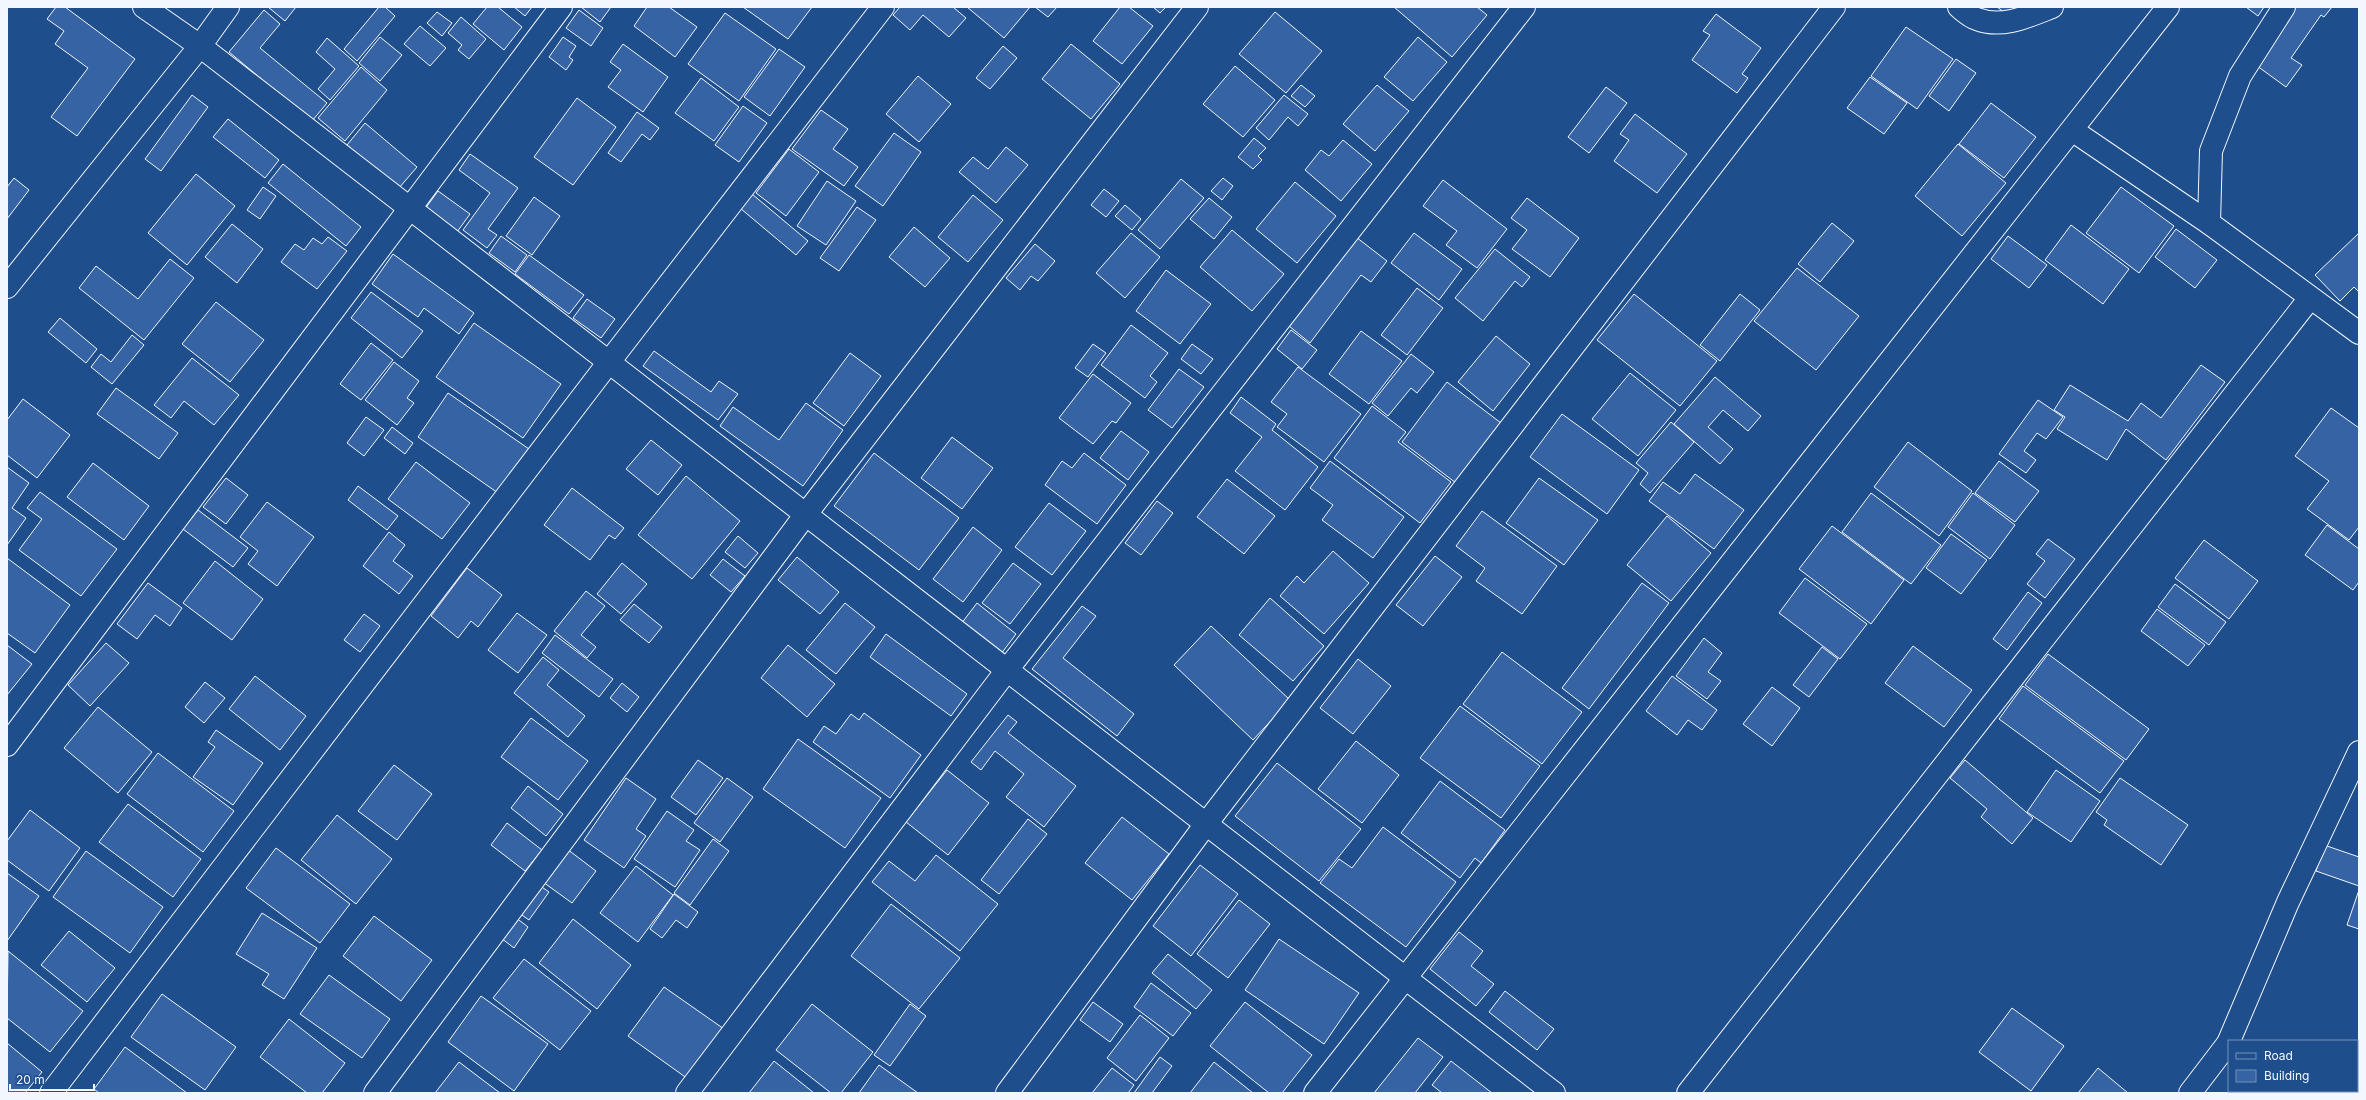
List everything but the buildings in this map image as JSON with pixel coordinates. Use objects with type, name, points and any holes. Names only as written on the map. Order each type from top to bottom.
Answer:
[{"type":"street","points":[[144,7],[200,46],[1554,1093]]},
{"type":"street","points":[[7,287],[200,46],[228,7]]},
{"type":"street","points":[[7,745],[409,207],[561,7]]},
{"type":"street","points":[[51,1093],[609,362],[884,7]]},
{"type":"street","points":[[375,1093],[806,514],[1197,7]]},
{"type":"street","points":[[687,1093],[1007,670],[1524,7]]},
{"type":"street","points":[[1007,1093],[1206,824],[1834,7]]},
{"type":"street","points":[[1959,7],[1976,19],[1993,23],[2018,20],[2052,7]]},
{"type":"street","points":[[1315,1093],[2072,130],[2166,7]]},
{"type":"street","points":[[2209,223],[2210,151],[2240,76],[2284,7]]},
{"type":"street","points":[[2072,130],[2209,223],[2310,298],[2359,332]]},
{"type":"street","points":[[1688,1093],[2310,298]]},
{"type":"street","points":[[2229,1040],[2288,902],[2359,752]]},
{"type":"street","points":[[2190,1093],[2228,1042]]}]
